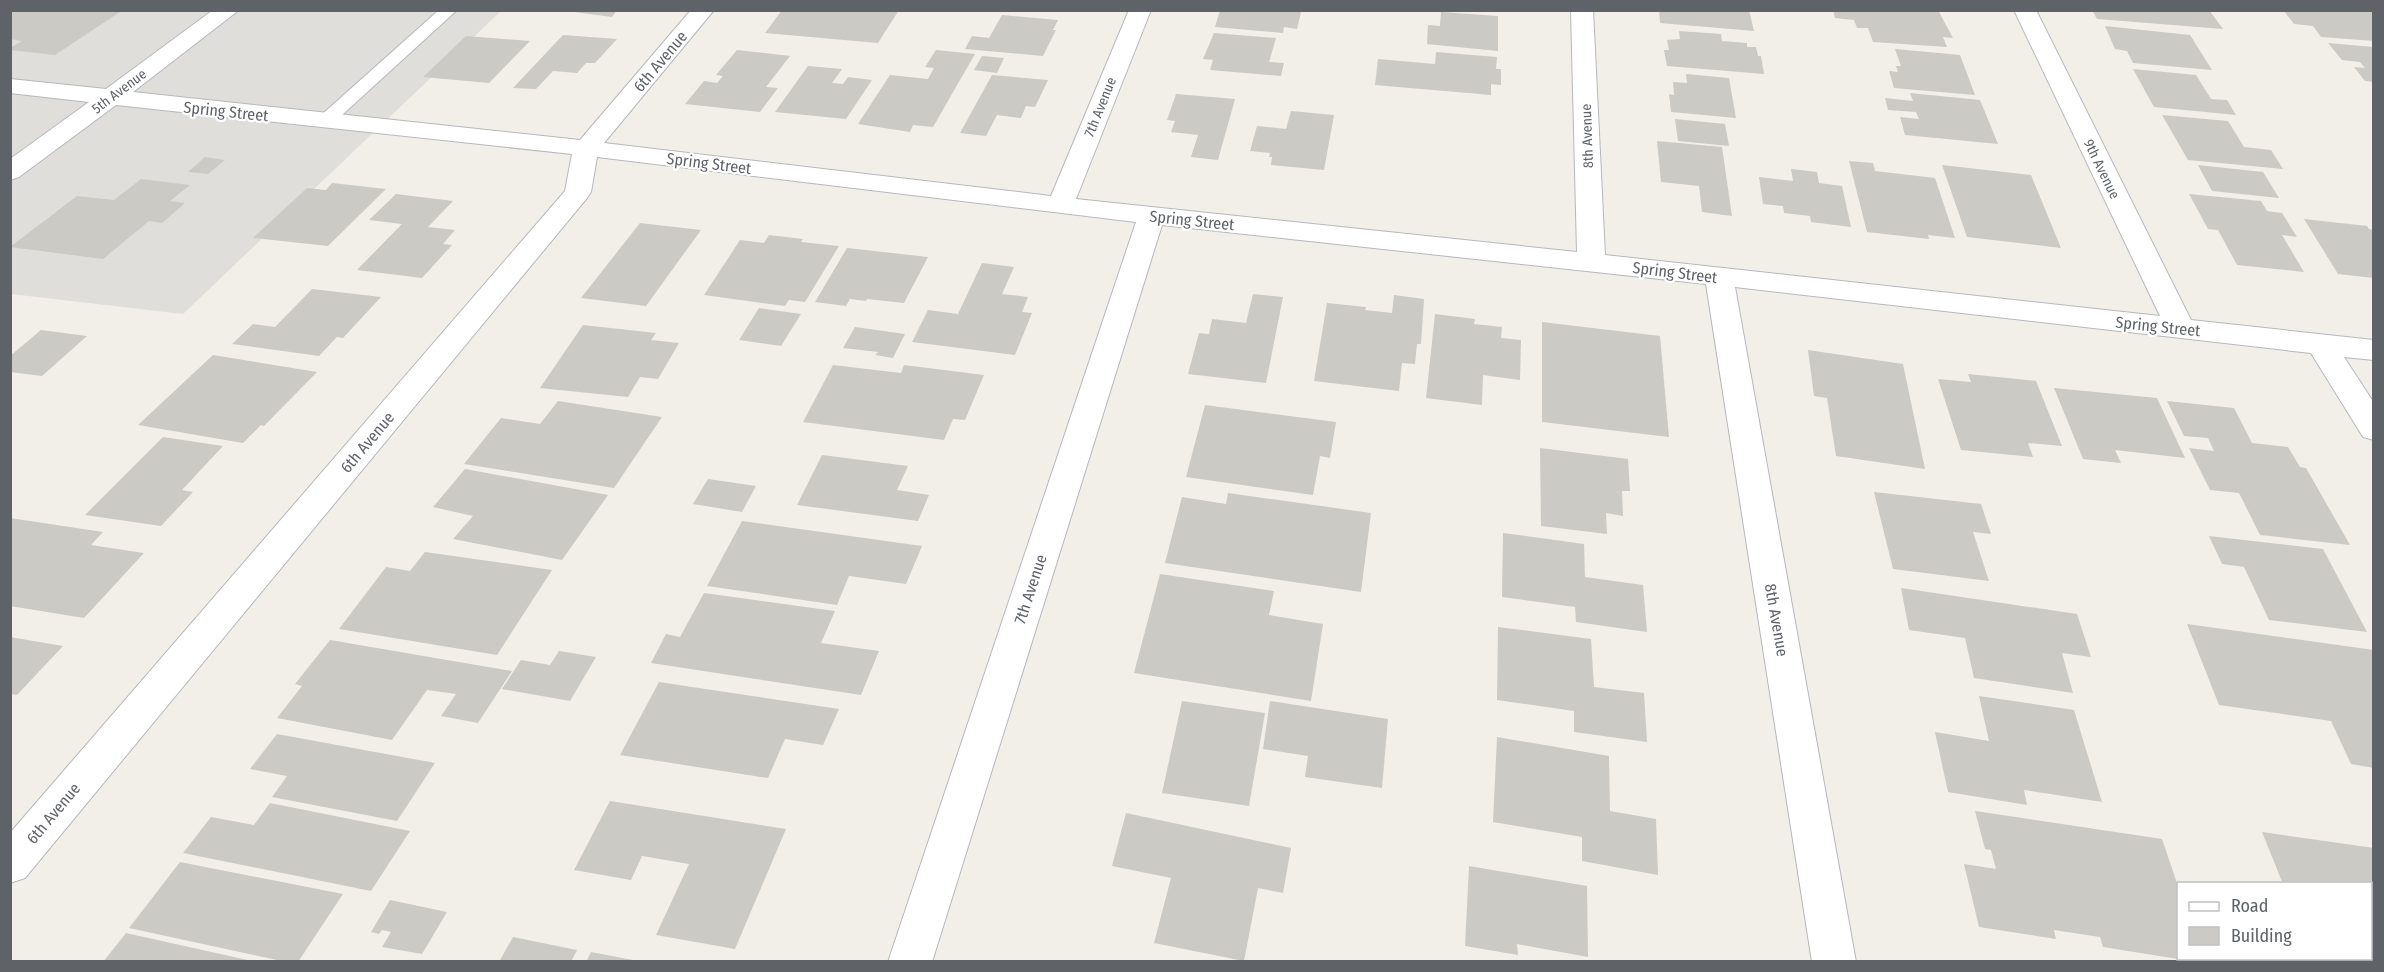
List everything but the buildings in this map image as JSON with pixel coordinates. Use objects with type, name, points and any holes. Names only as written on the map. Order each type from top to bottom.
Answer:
[{"type":"street","name":"5th Avenue","points":[[10,172],[228,10]]},
{"type":"street","name":"6th Avenue","points":[[10,864],[578,192],[586,148],[703,10]]},
{"type":"street","name":"7th Avenue","points":[[1061,204],[1140,10]]},
{"type":"street","name":"8th Avenue","points":[[1582,10],[1591,262]]},
{"type":"street","name":"9th Avenue","points":[[2025,10],[2180,328]]},
{"type":"street","name":"Spring Street","points":[[10,86],[324,122],[586,148],[1151,216],[1591,262],[2373,350]]},
{"type":"street","name":"7th Avenue","points":[[910,962],[1151,216]]},
{"type":"street","name":"8th Avenue","points":[[1719,278],[1834,962]]},
{"type":"street","points":[[2321,345],[2373,429]]},
{"type":"lane","points":[[324,122],[449,10]]},
{"type":"shaded area","points":[[11,11],[501,11],[183,314],[11,294]]}]
